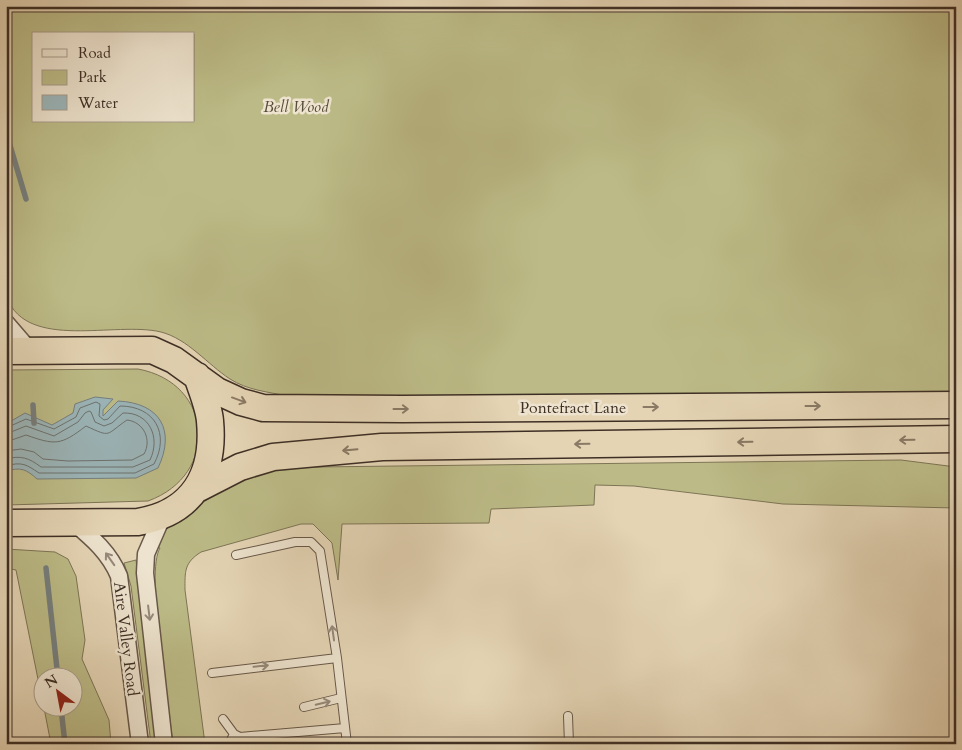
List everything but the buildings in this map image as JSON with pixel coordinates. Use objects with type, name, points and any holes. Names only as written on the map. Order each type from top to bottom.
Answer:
[{"type":"highway","name":"Pontefract Lane","points":[[18,351],[152,350],[174,360],[217,391],[241,402],[263,408],[402,409],[956,404]]},
{"type":"highway","points":[[197,376],[210,420],[210,455],[199,488]]},
{"type":"highway","points":[[6,523],[138,522],[158,518],[178,506],[199,488],[240,467],[273,457],[382,447],[956,439]]},
{"type":"street","points":[[6,323],[18,351]]},
{"type":"street","name":"Aire Valley Road","points":[[163,515],[146,554],[145,573],[164,744]]},
{"type":"street","name":"Aire Valley Road","points":[[73,522],[99,544],[115,566],[119,576],[140,744]]},
{"type":"lane","points":[[236,556],[295,542],[311,542],[320,551],[337,658],[347,744]]},
{"type":"lane","points":[[212,673],[337,658]]},
{"type":"lane","points":[[304,707],[341,698]]},
{"type":"lane","points":[[568,716],[569,744]]},
{"type":"lane","points":[[223,719],[234,734],[240,737],[345,728]]},
{"type":"lane","points":[[229,744],[234,734]]},
{"type":"lane","points":[[271,735],[271,744]]},
{"type":"green space","name":"Bell Wood","points":[[6,6],[956,6],[956,394],[717,398],[288,396],[265,392],[243,386],[230,379],[189,346],[171,335],[142,330],[75,331],[53,329],[33,324],[18,314],[7,298],[6,292],[6,214],[8,213],[6,205]]},
{"type":"green space","points":[[138,369],[163,378],[182,392],[194,410],[198,430],[197,452],[188,471],[171,488],[148,501],[6,505],[6,370]]},
{"type":"green space","points":[[901,460],[956,467],[956,508],[783,504],[634,486],[595,485],[594,505],[491,509],[489,523],[342,524],[338,580],[332,543],[313,524],[301,524],[201,552],[188,564],[185,590],[205,744],[173,744],[156,611],[156,562],[160,548],[153,545],[158,536],[167,527],[236,480],[275,469],[315,467]]},
{"type":"green space","points":[[6,549],[55,552],[68,559],[76,576],[85,640],[82,659],[109,720],[111,744],[51,744],[46,718],[82,718],[82,668],[36,668],[16,570],[6,568]]},
{"type":"green space","points":[[136,560],[156,744],[151,744],[131,586],[124,563]]},
{"type":"water","points":[[95,397],[113,399],[103,410],[103,416],[118,401],[133,403],[154,413],[164,431],[165,442],[158,468],[136,478],[37,479],[23,470],[6,471],[6,424],[25,413],[52,425],[73,413],[75,404]]},
{"type":"waterway","points":[[6,132],[26,199]]},
{"type":"waterway","points":[[33,405],[34,423]]},
{"type":"waterway","points":[[46,568],[57,668]]},
{"type":"waterway","points":[[62,718],[65,744]]}]
